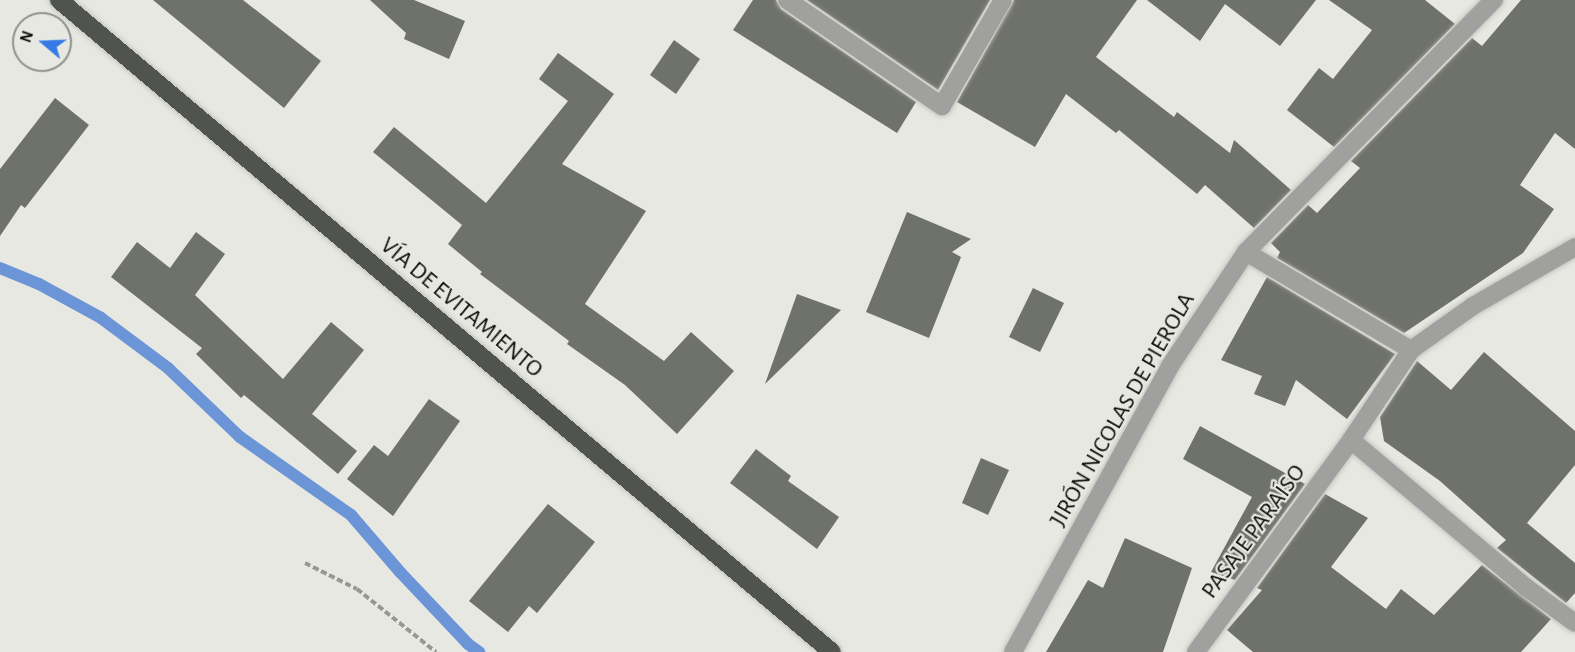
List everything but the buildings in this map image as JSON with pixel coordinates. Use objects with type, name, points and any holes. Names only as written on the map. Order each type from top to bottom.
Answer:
[{"type":"highway","name":"VÍA DE EVITAMIENTO","points":[[59,0],[832,652]]},
{"type":"street","points":[[788,0],[942,106],[1003,0]]},
{"type":"street","name":"JIRÓN NICOLAS DE PIEROLA","points":[[1013,652],[1170,366],[1246,252],[1494,0]]},
{"type":"street","points":[[1246,252],[1411,350],[1473,306],[1575,247]]},
{"type":"street","name":"PASAJE PARAÍSO","points":[[1196,652],[1351,440],[1411,350]]},
{"type":"street","points":[[1351,440],[1527,588],[1575,622]]},
{"type":"path","points":[[305,563],[357,589],[436,652]]},
{"type":"waterway","points":[[0,268],[39,284],[101,318],[168,368],[240,437],[351,515],[400,572],[468,644],[479,652]]}]
